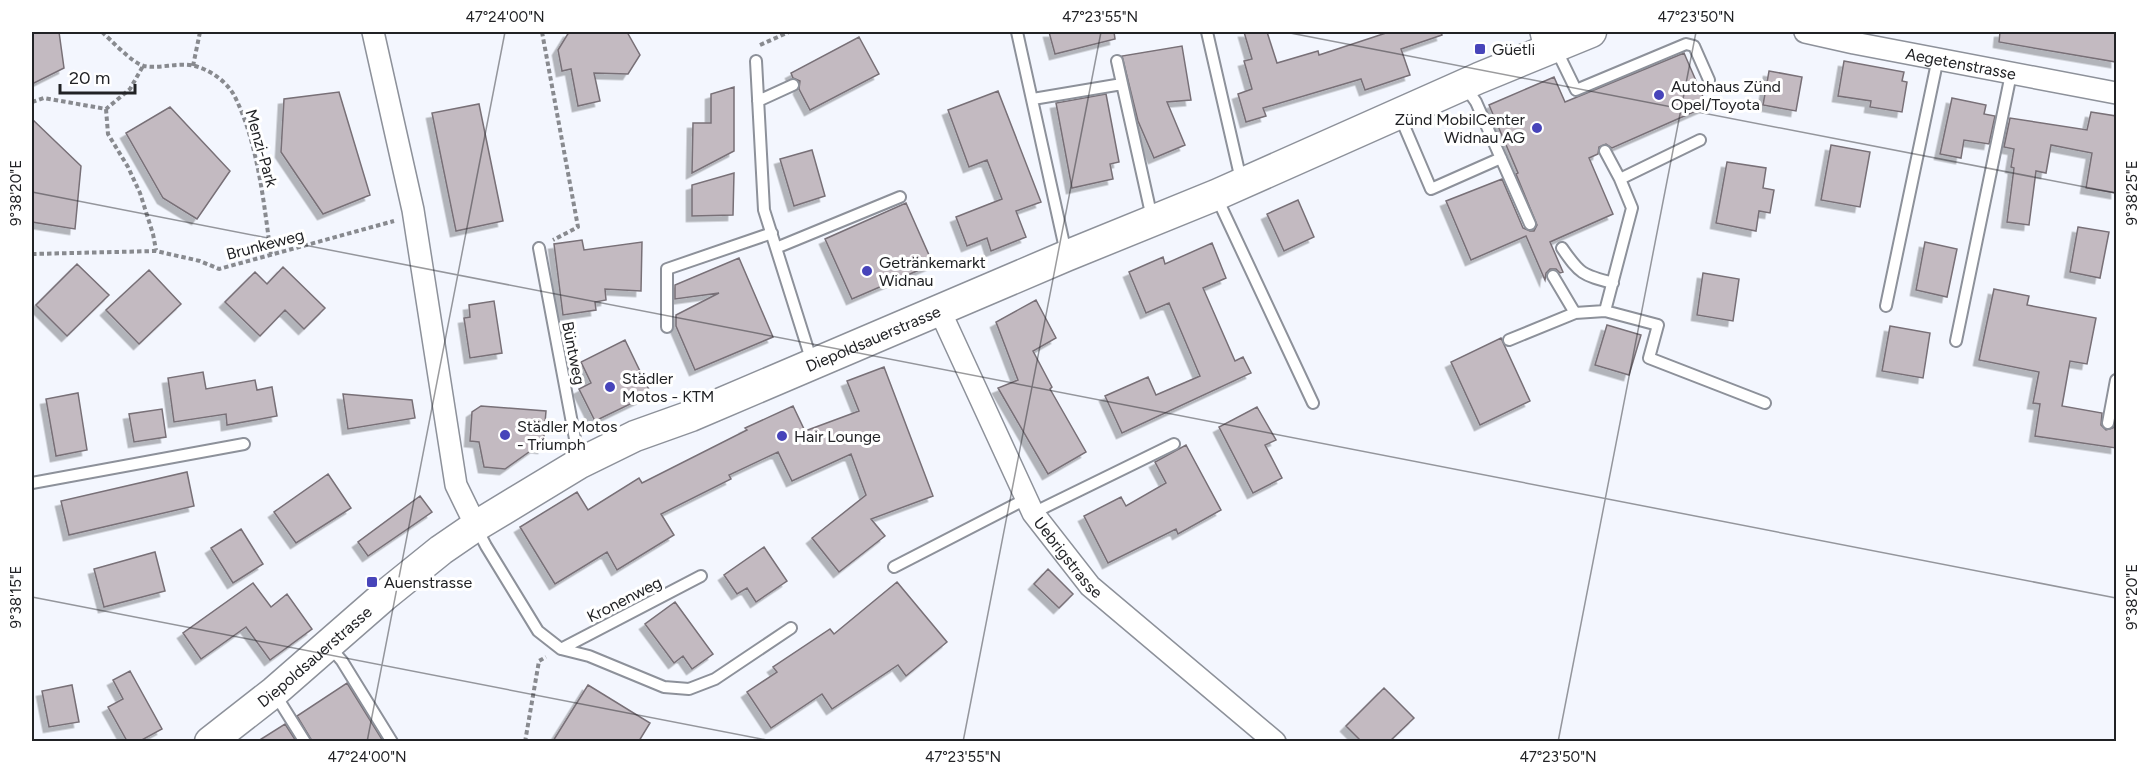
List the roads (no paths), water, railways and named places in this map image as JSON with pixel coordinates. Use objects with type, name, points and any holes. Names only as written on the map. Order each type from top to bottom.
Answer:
[{"type":"main road","name":"Diepoldsauerstrasse","points":[[210,741],[274,692],[384,596],[441,550],[580,463],[635,436],[691,416],[1229,189],[1464,85],[1547,42],[1591,32]]},
{"type":"street","points":[[373,32],[412,210],[456,485],[476,526]]},
{"type":"street","name":"Aegetenstrasse","points":[[1805,32],[2116,93]]},
{"type":"street","name":"Uebrigstrasse","points":[[940,311],[1030,506],[1090,586],[1275,741]]},
{"type":"lane","points":[[1017,32],[1066,256]]},
{"type":"lane","points":[[1207,32],[1229,189],[1313,403]]},
{"type":"lane","points":[[1547,42],[1578,93],[1686,44],[1694,46],[1709,80]]},
{"type":"lane","points":[[1886,306],[1938,58]]},
{"type":"lane","points":[[756,61],[764,210],[813,365]]},
{"type":"lane","points":[[1117,61],[1153,221]]},
{"type":"lane","points":[[1956,341],[2011,74]]},
{"type":"lane","points":[[1033,99],[1122,84]]},
{"type":"lane","points":[[758,101],[793,85]]},
{"type":"lane","points":[[1464,85],[1476,102],[1530,224]]},
{"type":"lane","points":[[1399,114],[1431,189],[1501,158]]},
{"type":"lane","points":[[1620,179],[1700,140]]},
{"type":"lane","points":[[1605,151],[1632,208],[1605,311]]},
{"type":"lane","points":[[776,249],[900,197]]},
{"type":"lane","points":[[667,327],[667,269],[771,233]]},
{"type":"lane","name":"Büntweg","points":[[539,248],[580,463]]},
{"type":"lane","points":[[1562,248],[1576,269],[1587,277],[1613,283]]},
{"type":"lane","points":[[1553,276],[1575,313]]},
{"type":"lane","points":[[1509,340],[1575,313],[1605,311],[1658,325],[1650,358],[1765,404]]},
{"type":"lane","points":[[2108,423],[2116,380]]},
{"type":"lane","points":[[32,483],[244,444]]},
{"type":"lane","points":[[894,567],[1174,444]]},
{"type":"lane","points":[[476,526],[538,631],[561,649],[589,656],[664,687],[689,689],[715,679],[791,628]]},
{"type":"lane","name":"Kronenweg","points":[[561,649],[701,576]]},
{"type":"lane","points":[[328,645],[342,661],[392,741]]},
{"type":"lane","points":[[274,692],[305,741]]},
{"type":"place","name":"Güetli","points":[[1480,49]]},
{"type":"place","name":"Autohaus Zünd Opel/Toyota","points":[[1659,95]]},
{"type":"place","name":"Zünd MobilCenter Widnau AG","points":[[1537,128]]},
{"type":"place","name":"Getränkemarkt Widnau","points":[[867,271]]},
{"type":"place","name":"Städler Motos - KTM","points":[[610,387]]},
{"type":"place","name":"Städler Motos - Triumph","points":[[505,435]]},
{"type":"place","name":"Hair Lounge","points":[[782,436]]},
{"type":"place","name":"Auenstrasse","points":[[372,582]]}]
